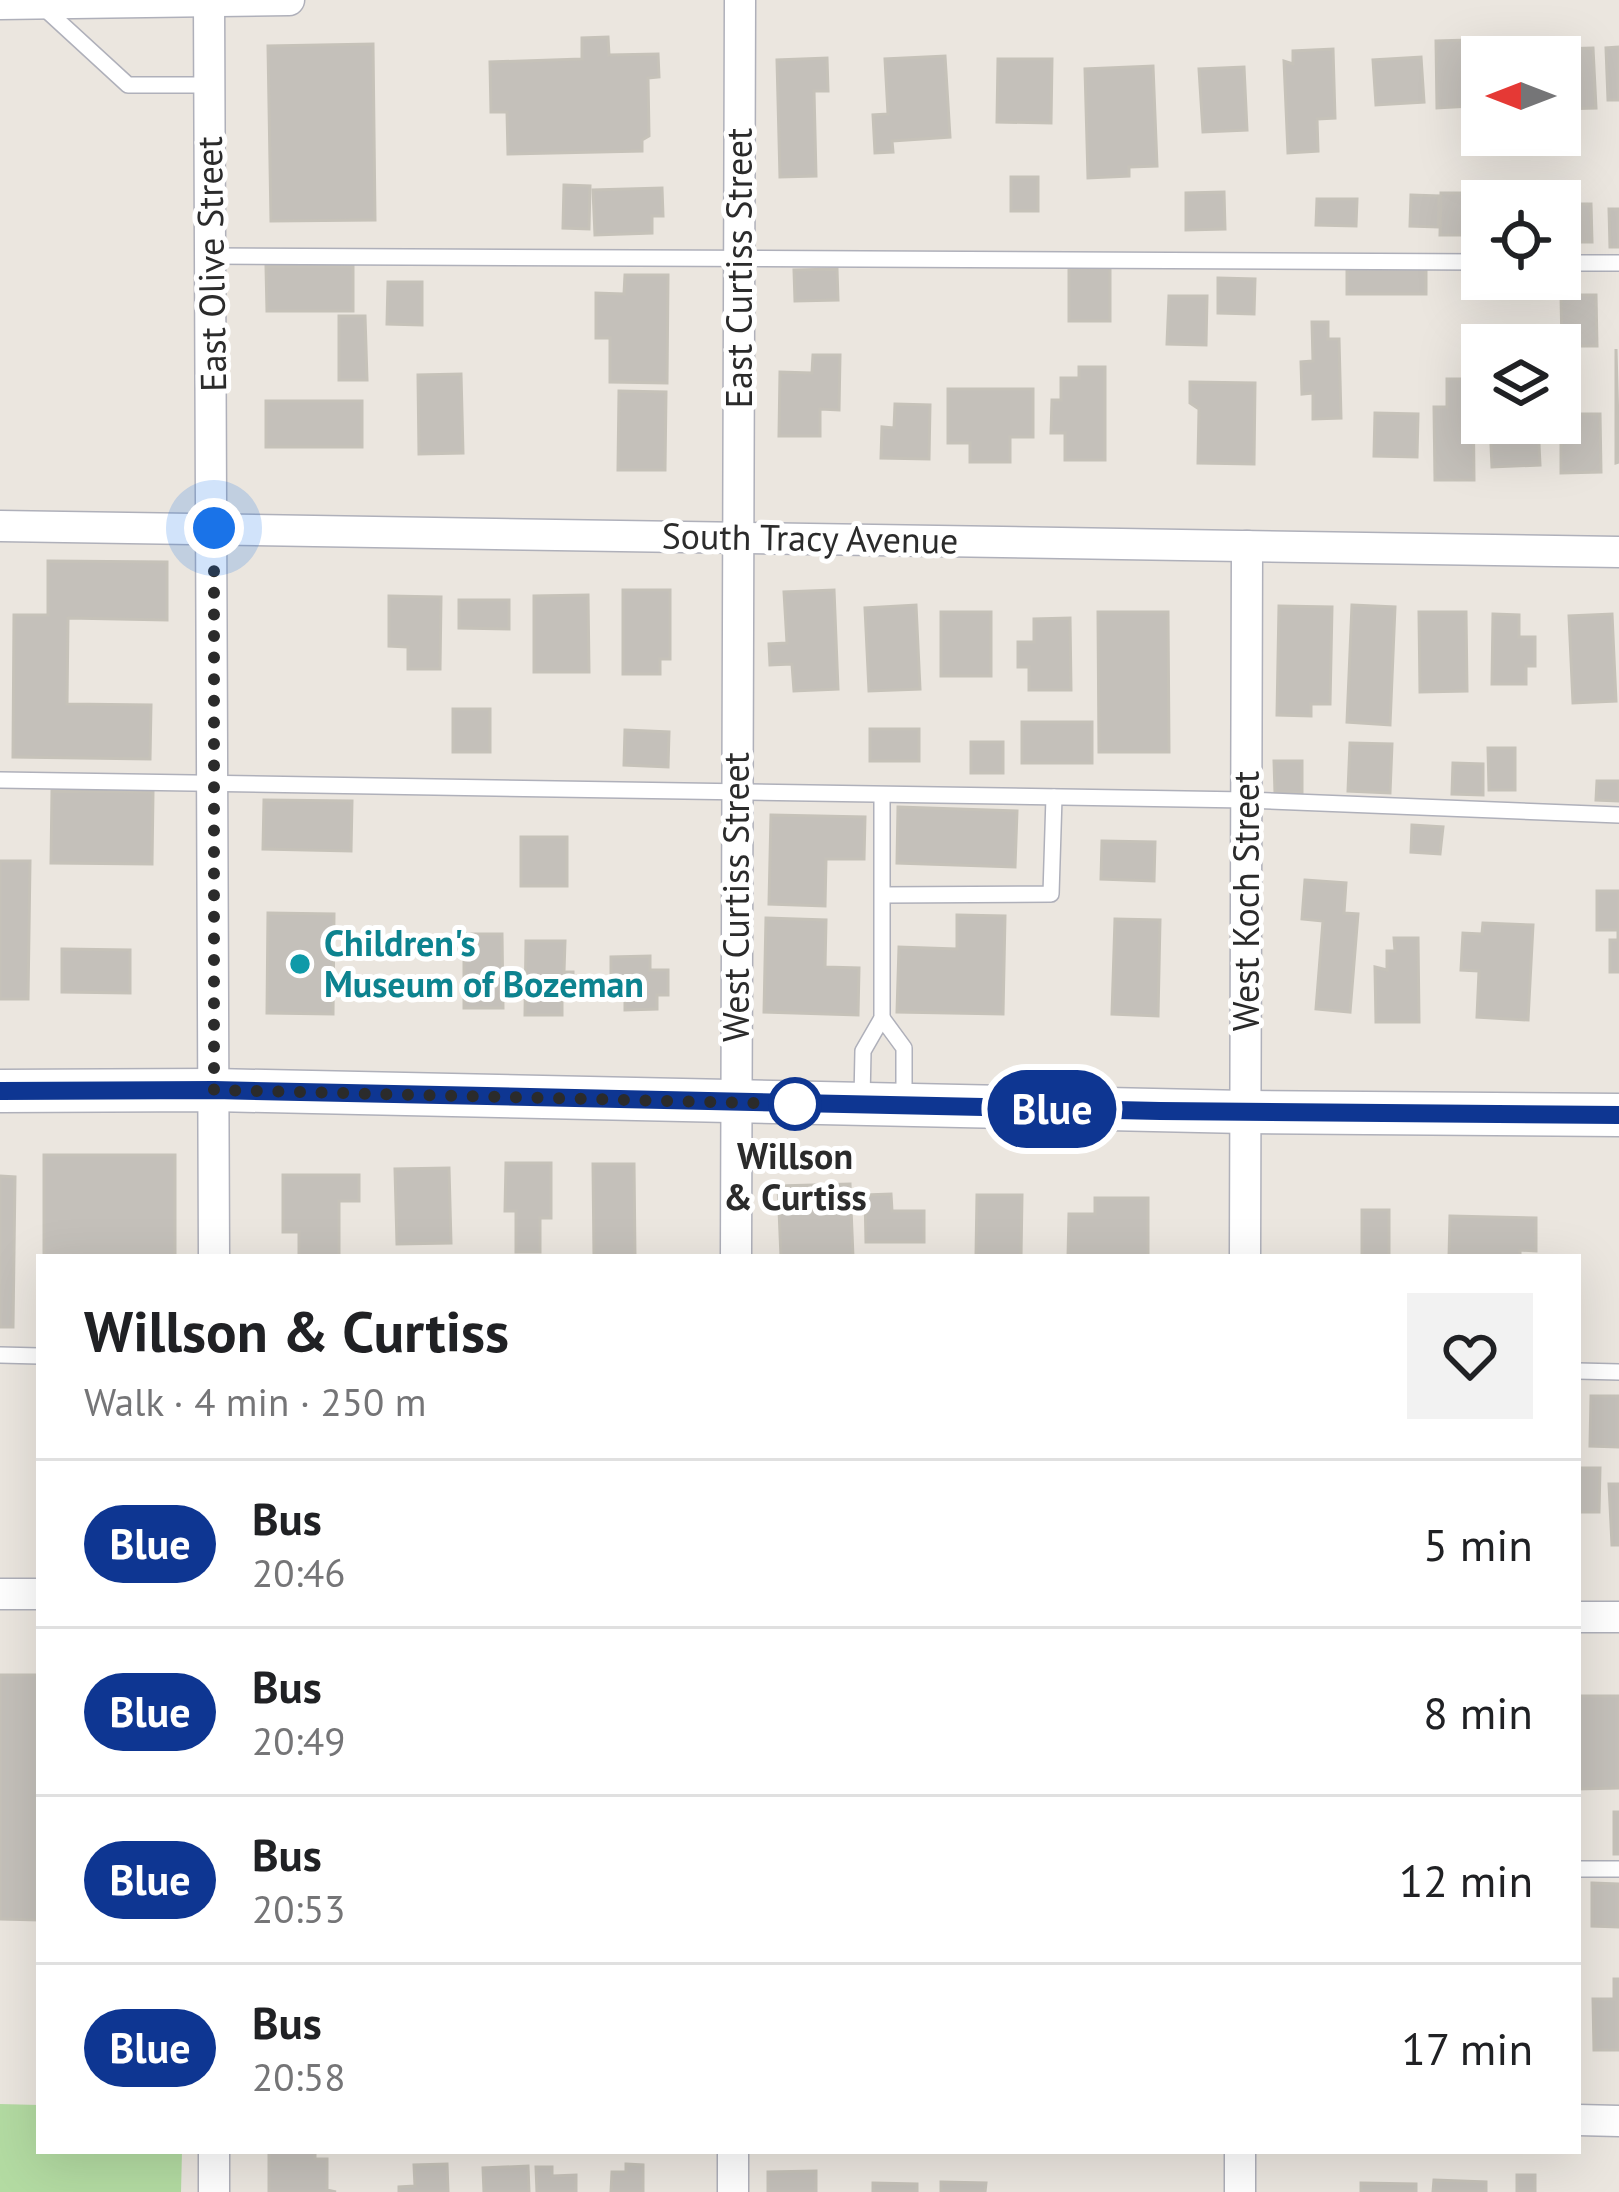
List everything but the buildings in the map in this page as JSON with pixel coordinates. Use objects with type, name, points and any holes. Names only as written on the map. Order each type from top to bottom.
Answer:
[{"type":"main road","points":[[0,1091],[214,1090],[1245,1112],[1619,1114]]},
{"type":"street","points":[[0,4],[289,0]]},
{"type":"street","name":"East Curtiss Street","points":[[737,536],[740,0]]},
{"type":"street","name":"East Olive Street","points":[[209,1],[214,1254]]},
{"type":"street","name":"South Tracy Avenue","points":[[0,526],[1619,552]]},
{"type":"street","name":"West Curtiss Street","points":[[736,1254],[737,536]]},
{"type":"street","name":"West Koch Street","points":[[1245,1254],[1247,546]]},
{"type":"street","points":[[0,1594],[36,1594]]},
{"type":"street","points":[[1581,1617],[1619,1617]]},
{"type":"street","points":[[1581,2120],[1619,2121]]},
{"type":"street","points":[[214,2154],[214,2192]]},
{"type":"street","points":[[733,2154],[733,2192]]},
{"type":"street","points":[[1240,2154],[1240,2192]]},
{"type":"lane","points":[[40,4],[128,85],[209,85]]},
{"type":"lane","points":[[211,256],[1461,262]]},
{"type":"lane","points":[[1581,263],[1619,263]]},
{"type":"lane","points":[[0,780],[1246,800],[1619,815]]},
{"type":"lane","points":[[862,1105],[862,1052],[882,1018],[882,795]]},
{"type":"lane","points":[[883,895],[1051,894],[1054,797]]},
{"type":"lane","points":[[882,1018],[904,1048],[904,1106]]},
{"type":"lane","points":[[0,1355],[36,1355]]},
{"type":"lane","points":[[1581,1371],[1619,1372]]},
{"type":"lane","points":[[1581,1869],[1619,1869]]},
{"type":"green space","points":[[0,2104],[36,2105],[36,2154],[182,2154],[181,2192],[0,2192]]},
{"type":"bus line","name":"Blue","points":[[0,1091],[214,1090],[1160,1111],[1619,1115]]},
{"type":"place","name":"Children's Museum of Bozeman","points":[[300,964]]},
{"type":"place","name":"Willson & Curtiss","points":[[795,1104]]},
{"type":"route","points":[[214,528],[214,1090],[795,1104]]}]
